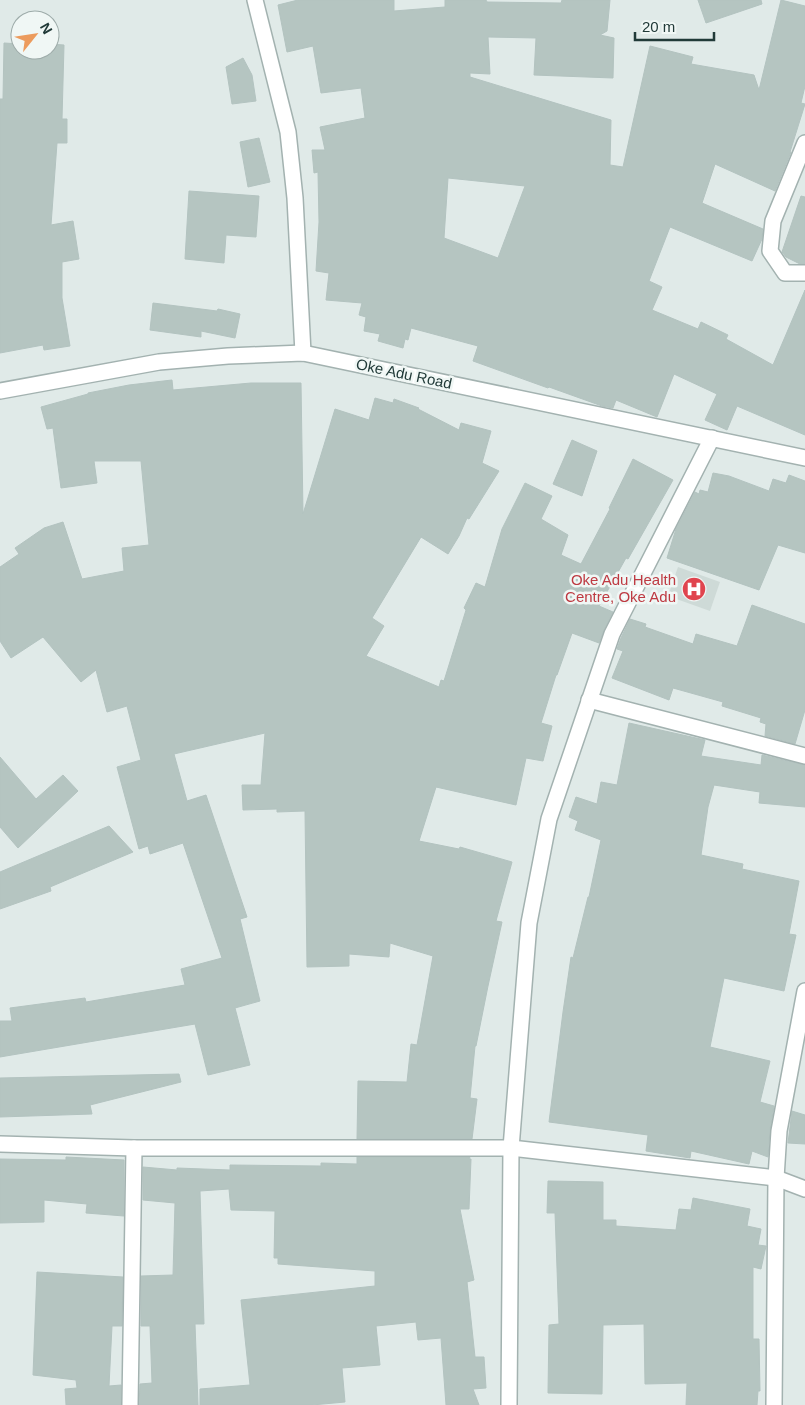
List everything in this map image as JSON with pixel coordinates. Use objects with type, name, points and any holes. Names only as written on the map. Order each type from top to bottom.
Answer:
[{"type":"street","points":[[255,0],[288,132],[295,198],[303,353]]},
{"type":"street","points":[[805,143],[773,221],[770,251],[785,273],[805,273]]},
{"type":"street","name":"Oke Adu Road","points":[[0,391],[159,362],[228,356],[303,353],[805,458]]},
{"type":"street","points":[[509,1405],[511,1148],[529,923],[549,819],[612,634],[712,438]]},
{"type":"street","points":[[589,700],[805,756]]},
{"type":"street","points":[[774,1405],[776,1178],[779,1131],[805,991]]},
{"type":"street","points":[[0,1144],[134,1148],[511,1148],[776,1178],[805,1189]]},
{"type":"street","points":[[130,1405],[134,1148]]},
{"type":"shaded area","name":"Oke Adu Health Centre, Oke Adu","points":[[678,567],[720,582],[710,611],[668,596]]},
{"type":"building","points":[[298,0],[394,0],[394,11],[445,7],[445,0],[561,3],[562,0],[610,0],[607,31],[600,35],[614,38],[613,78],[534,75],[536,38],[488,37],[490,74],[470,73],[470,77],[611,120],[610,165],[623,167],[650,46],[693,57],[691,64],[754,75],[759,90],[781,0],[805,6],[805,86],[801,103],[805,104],[791,152],[775,191],[715,164],[702,203],[763,229],[762,239],[752,261],[670,227],[649,281],[662,287],[652,310],[698,329],[701,322],[728,335],[726,339],[773,365],[805,290],[805,435],[737,406],[727,430],[705,420],[717,394],[674,374],[657,417],[616,400],[613,408],[602,406],[473,361],[478,346],[411,328],[408,340],[405,339],[403,348],[378,341],[380,334],[364,331],[366,317],[359,315],[362,303],[326,300],[329,273],[316,271],[319,222],[318,172],[314,173],[312,150],[325,150],[320,127],[365,118],[361,88],[321,93],[313,46],[287,52],[278,5]],"holes":[[[448,178],[525,186],[498,258],[444,238]]]},
{"type":"building","points":[[698,0],[761,0],[762,4],[706,23]]},
{"type":"building","points":[[4,43],[10,43],[10,60],[60,60],[60,45],[64,45],[62,119],[67,119],[67,143],[57,143],[51,225],[73,221],[79,259],[62,262],[62,298],[70,346],[44,350],[43,345],[0,353],[0,99],[3,99]]},
{"type":"building","points":[[243,58],[252,75],[256,101],[232,104],[226,67]]},
{"type":"building","points":[[259,138],[270,182],[248,187],[240,142]]},
{"type":"building","points":[[189,191],[259,196],[256,237],[226,235],[224,263],[185,259]]},
{"type":"building","points":[[801,196],[805,197],[805,264],[800,264],[786,257],[782,252]]},
{"type":"building","points":[[153,303],[217,311],[218,309],[240,314],[235,338],[201,331],[201,337],[150,330]]},
{"type":"building","points":[[172,380],[173,390],[251,383],[301,383],[303,514],[335,409],[369,420],[375,398],[393,403],[394,399],[419,408],[459,430],[461,423],[491,431],[482,463],[499,471],[469,519],[467,518],[448,554],[421,537],[372,618],[384,626],[366,656],[439,687],[441,680],[444,681],[466,610],[464,608],[476,583],[485,587],[502,529],[525,483],[552,496],[541,519],[568,535],[561,555],[581,564],[610,509],[633,459],[673,480],[599,606],[613,612],[599,643],[572,633],[541,723],[552,726],[543,761],[526,758],[516,805],[436,787],[419,841],[459,849],[460,847],[512,862],[496,921],[502,922],[475,1046],[470,1098],[477,1099],[472,1139],[357,1139],[358,1081],[407,1082],[411,1044],[417,1045],[433,956],[390,943],[389,957],[349,954],[349,966],[307,967],[305,811],[277,812],[277,809],[243,810],[242,785],[261,785],[265,733],[174,754],[187,801],[206,795],[247,917],[240,919],[260,1001],[235,1008],[250,1065],[208,1075],[195,1024],[0,1057],[0,1021],[12,1021],[10,1008],[85,998],[86,1002],[185,985],[181,969],[222,958],[183,843],[150,854],[148,846],[139,849],[117,767],[141,760],[127,706],[107,712],[96,670],[81,682],[43,637],[11,658],[0,641],[0,567],[19,554],[15,548],[44,528],[63,522],[82,579],[124,571],[122,548],[149,545],[141,461],[94,461],[97,483],[61,488],[53,428],[47,429],[41,407],[88,393],[129,385]]},
{"type":"building","points":[[572,440],[597,451],[582,496],[553,484]]},
{"type":"building","points":[[713,473],[729,476],[769,491],[773,479],[786,483],[789,475],[805,481],[805,553],[778,545],[759,590],[667,558],[676,529],[695,492],[699,494],[700,490],[708,492]]},
{"type":"building","points":[[752,605],[805,624],[805,710],[795,744],[765,736],[766,724],[760,722],[761,718],[722,706],[723,702],[673,688],[669,700],[612,678],[623,651],[617,649],[630,619],[646,624],[645,627],[693,644],[696,634],[737,646]]},
{"type":"building","points":[[629,723],[705,740],[701,756],[761,765],[762,755],[805,765],[805,807],[759,803],[760,792],[714,785],[708,807],[701,855],[743,864],[742,869],[799,881],[789,934],[796,935],[784,991],[724,978],[710,1047],[770,1061],[760,1102],[774,1106],[768,1157],[752,1151],[749,1164],[691,1151],[690,1158],[646,1151],[648,1135],[549,1122],[571,957],[573,958],[589,897],[601,840],[575,830],[578,821],[569,817],[576,797],[597,804],[601,782],[617,785]]},
{"type":"building","points":[[0,757],[36,799],[63,775],[78,791],[18,848],[0,827]]},
{"type":"building","points":[[109,826],[133,852],[50,887],[51,891],[0,909],[0,872]]},
{"type":"building","points":[[179,1074],[181,1082],[90,1105],[92,1114],[0,1117],[0,1078]]},
{"type":"building","points":[[792,1111],[805,1115],[805,1144],[788,1143]]},
{"type":"building","points":[[66,1157],[124,1160],[124,1216],[86,1213],[87,1204],[44,1200],[44,1222],[0,1223],[0,1159],[66,1160]]},
{"type":"building","points":[[357,1157],[470,1157],[469,1159],[471,1159],[469,1209],[460,1209],[474,1280],[467,1282],[475,1357],[484,1357],[486,1388],[473,1389],[479,1405],[446,1405],[441,1338],[418,1340],[416,1322],[376,1326],[380,1365],[342,1368],[345,1402],[312,1405],[200,1405],[200,1389],[250,1385],[241,1300],[375,1286],[375,1271],[278,1264],[278,1258],[274,1258],[275,1211],[231,1210],[229,1189],[200,1191],[204,1324],[195,1324],[198,1405],[139,1405],[140,1384],[152,1383],[150,1326],[141,1326],[141,1276],[173,1275],[175,1203],[143,1200],[143,1167],[177,1170],[177,1168],[230,1170],[230,1165],[321,1166],[321,1163],[357,1164]]},
{"type":"building","points":[[548,1181],[603,1182],[603,1220],[616,1220],[616,1226],[676,1230],[679,1209],[691,1210],[693,1198],[750,1209],[747,1226],[761,1229],[758,1245],[766,1246],[761,1269],[753,1267],[753,1339],[759,1339],[760,1391],[758,1391],[757,1405],[686,1405],[687,1383],[645,1384],[644,1324],[603,1325],[602,1394],[548,1393],[549,1325],[559,1324],[555,1213],[547,1213]]},
{"type":"building","points":[[37,1272],[123,1277],[122,1326],[112,1326],[109,1386],[121,1385],[121,1405],[66,1405],[65,1389],[77,1388],[76,1380],[33,1375]]},
{"type":"place","name":"Oke Adu Health Centre, Oke Adu","points":[[694,589]]}]
